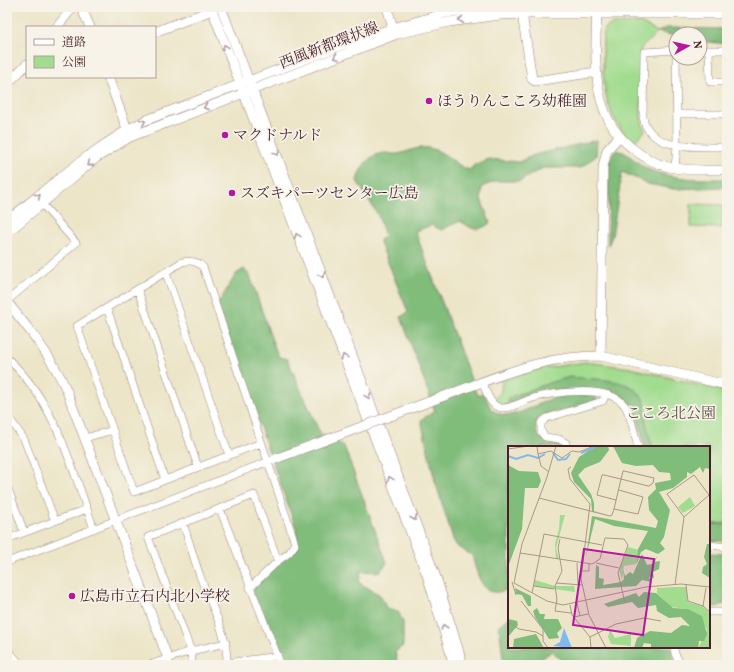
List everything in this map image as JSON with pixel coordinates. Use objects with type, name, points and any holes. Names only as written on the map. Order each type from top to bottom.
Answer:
[{"type":"street","points":[[58,26],[73,7]]},
{"type":"street","points":[[81,7],[90,26]]},
{"type":"street","points":[[221,7],[250,80],[437,580],[463,665]]},
{"type":"street","points":[[387,7],[393,28]]},
{"type":"street","name":"西風新都環状線","points":[[7,220],[92,152],[127,129],[144,121],[239,84],[393,28],[446,13],[493,7]]},
{"type":"street","points":[[156,32],[211,9],[242,94],[428,578],[454,665]]},
{"type":"street","points":[[597,10],[597,86],[603,108],[628,146],[647,159],[675,168],[727,170]]},
{"type":"street","name":"西風新都環状線","points":[[7,233],[96,158],[130,137],[397,34],[449,22],[500,15],[597,10],[727,14]]},
{"type":"street","points":[[524,14],[523,20],[532,79],[535,81],[597,72]]},
{"type":"street","points":[[668,50],[644,52],[643,117],[648,133],[668,144],[677,146],[727,147]]},
{"type":"street","points":[[727,50],[710,50],[710,82],[727,82]]},
{"type":"street","points":[[7,84],[26,65]]},
{"type":"street","points":[[675,168],[677,146],[676,66]]},
{"type":"street","points":[[108,78],[127,129]]},
{"type":"street","points":[[677,114],[727,114]]},
{"type":"street","points":[[601,356],[603,167],[607,150],[620,136]]},
{"type":"street","points":[[42,204],[76,243],[7,302],[41,343],[54,364],[66,389],[167,662]]},
{"type":"street","points":[[250,588],[278,561],[289,553],[295,545],[272,460],[261,443],[203,267],[198,262],[188,260],[182,262],[77,326],[134,492],[261,443]]},
{"type":"street","points":[[166,273],[229,455]]},
{"type":"street","points":[[138,290],[198,467]]},
{"type":"street","points":[[108,308],[165,480]]},
{"type":"street","points":[[7,562],[272,460],[524,367],[550,359],[601,356],[727,385]]},
{"type":"street","points":[[7,361],[9,360],[24,375],[52,417],[94,529]]},
{"type":"street","points":[[478,384],[492,404],[500,408],[509,407],[553,393],[579,391],[605,395],[618,399],[625,406],[638,446]]},
{"type":"street","points":[[566,443],[559,439],[545,437],[541,432],[541,423],[547,418],[604,401],[605,395]]},
{"type":"street","points":[[7,415],[24,439],[55,521]]},
{"type":"street","points":[[85,438],[113,430]]},
{"type":"street","points":[[7,486],[24,532]]},
{"type":"street","points":[[192,665],[191,651],[148,537],[254,495],[278,561]]},
{"type":"street","points":[[7,539],[87,509]]},
{"type":"street","points":[[220,509],[281,665]]},
{"type":"street","points":[[183,523],[200,576],[222,628],[226,643],[227,664],[278,656]]},
{"type":"street","points":[[710,545],[727,547]]},
{"type":"street","points":[[710,612],[727,612]]},
{"type":"street","points":[[149,665],[167,662],[191,651],[226,643]]},
{"type":"street","points":[[7,644],[9,651],[21,665]]},
{"type":"street","points":[[674,648],[675,654],[681,665]]},
{"type":"green space","points":[[640,23],[658,32],[641,48],[641,119],[645,131],[634,142],[621,129],[609,107],[603,72],[603,34],[605,28],[612,24]]},
{"type":"green space","points":[[667,28],[668,28],[668,34],[658,32]]},
{"type":"green space","points":[[708,29],[727,29],[727,44],[708,42]]},
{"type":"green space","points":[[597,140],[596,156],[580,168],[543,168],[520,181],[496,181],[482,187],[481,199],[490,223],[481,228],[475,229],[460,221],[441,230],[432,225],[415,231],[477,395],[484,393],[491,409],[499,414],[507,415],[516,414],[558,397],[587,395],[596,397],[597,400],[545,415],[537,420],[537,431],[541,438],[544,440],[560,442],[563,446],[508,446],[508,590],[493,592],[488,590],[481,582],[472,555],[459,548],[454,542],[435,481],[421,420],[435,411],[401,317],[408,312],[379,240],[385,236],[378,215],[357,181],[363,166],[375,155],[386,153],[396,154],[419,148],[434,149],[447,156],[460,166],[469,170],[476,164],[489,159],[519,162],[534,155]]},
{"type":"green space","points":[[615,150],[624,153],[647,169],[661,174],[698,179],[727,179],[727,187],[674,189],[648,184],[622,172],[612,236],[608,246],[609,161]]},
{"type":"green space","points":[[691,204],[723,205],[723,228],[691,227]]},
{"type":"green space","points":[[244,269],[250,276],[279,357],[287,359],[320,433],[344,446],[387,563],[379,572],[361,571],[359,583],[380,595],[387,608],[398,611],[403,622],[403,646],[395,652],[398,665],[285,665],[252,592],[269,568],[297,545],[296,528],[217,306],[236,274]]},
{"type":"green space","name":"こころ北公園","points":[[585,362],[631,368],[727,392],[727,523],[710,524],[710,446],[645,446],[634,408],[631,403],[622,396],[579,389],[501,406],[493,400],[501,392],[502,381],[534,370]]},
{"type":"green space","points":[[570,377],[600,379],[622,383],[631,387],[639,393],[645,403],[645,417],[653,446],[646,446],[641,424],[635,409],[626,398],[619,395],[590,390],[563,390],[536,395],[508,403],[508,398]]},
{"type":"green space","points":[[727,524],[727,542],[710,540],[710,525]]},
{"type":"green space","points":[[710,553],[727,554],[727,603],[716,607],[710,605]]},
{"type":"green space","points":[[508,619],[508,648],[671,648],[674,660],[678,665],[563,665],[561,659],[552,651],[533,665],[504,665],[499,626]]},
{"type":"place","name":"ほうりんこころ幼稚園","points":[[429,101]]},
{"type":"place","name":"マクドナルド","points":[[225,135]]},
{"type":"place","name":"スズキパーツセンター広島","points":[[232,193]]},
{"type":"place","name":"広島市立石内北小学校","points":[[72,596]]}]
